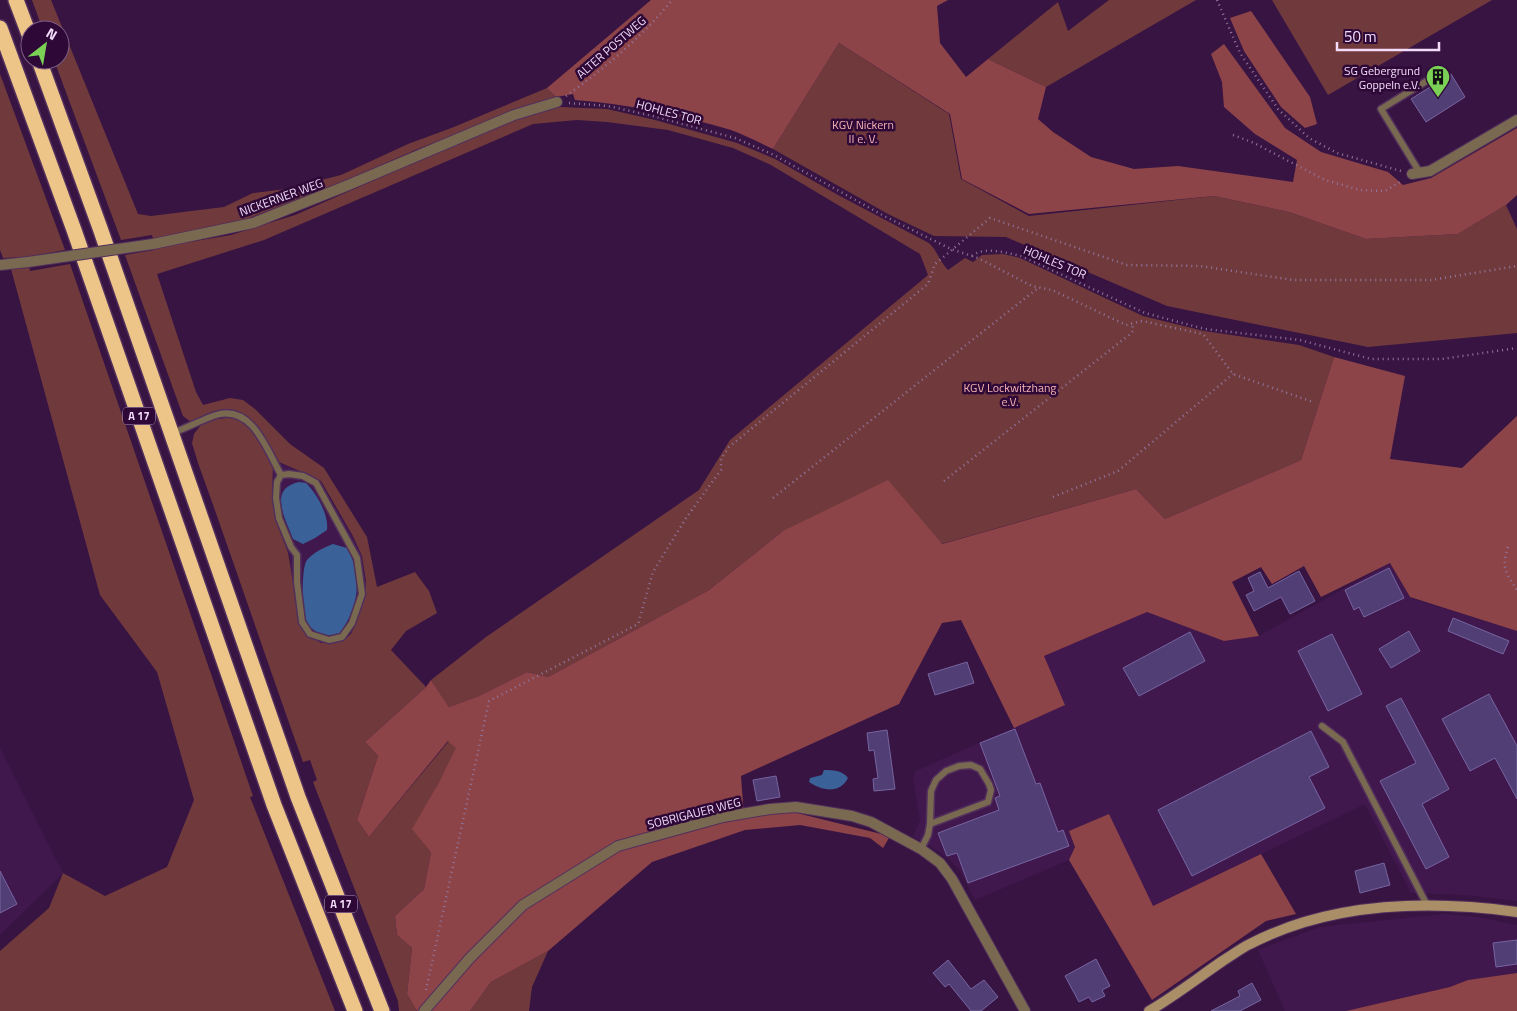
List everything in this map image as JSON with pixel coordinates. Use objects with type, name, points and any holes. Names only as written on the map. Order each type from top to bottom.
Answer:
[{"type":"highway","points":[[16,0],[24,20]]},
{"type":"highway","name":"A 17","points":[[0,28],[74,230],[274,805],[356,1011]]},
{"type":"highway","name":"A 17","points":[[43,70],[100,228],[298,797],[382,1011]]},
{"type":"main road","points":[[1149,1011],[1169,1000],[1248,944],[1284,929],[1318,918],[1394,906],[1427,905],[1478,907],[1517,912]]},
{"type":"street","name":"NICKERNER WEG","points":[[0,265],[153,244],[253,223],[514,115],[557,102]]},
{"type":"street","points":[[1416,174],[1430,171],[1517,120]]},
{"type":"street","name":"SOBRIGAUER WEG","points":[[424,1011],[470,958],[523,905],[618,846],[723,817],[770,809],[796,807],[852,816],[871,822],[921,848],[940,863],[952,879],[1025,1011]]},
{"type":"lane","points":[[1416,174],[1381,109],[1443,71]]},
{"type":"lane","points":[[171,434],[217,415],[229,413],[239,415],[259,434],[281,475]]},
{"type":"lane","points":[[281,475],[303,476],[316,483],[357,558],[362,594],[352,623],[342,637],[329,640],[310,634],[302,622],[297,582],[297,555],[291,547],[279,518],[276,498],[277,482],[281,475]]},
{"type":"lane","points":[[1322,726],[1343,742],[1427,905]]},
{"type":"lane","points":[[921,848],[928,835],[931,791],[936,780],[946,771],[959,766],[971,766],[980,769],[991,790],[988,802],[930,824]]},
{"type":"path","name":"ALTER POSTWEG","points":[[557,102],[600,72],[656,20],[672,0]]},
{"type":"path","points":[[1217,0],[1240,53],[1278,109],[1309,138],[1336,153],[1416,174]]},
{"type":"path","name":"HOHLES TOR","points":[[557,102],[608,106],[735,138],[774,155],[886,217],[951,249],[972,256],[981,252],[1003,252],[1021,256],[1145,312],[1205,329],[1300,340],[1371,359],[1442,359],[1478,352],[1517,348]]},
{"type":"path","points":[[1233,135],[1254,143],[1324,180],[1360,190],[1385,191],[1416,174]]},
{"type":"path","points":[[426,992],[488,701],[638,624],[654,572],[686,518],[721,470],[721,459],[729,447],[928,284],[935,264],[990,218],[1127,265],[1200,266],[1293,280],[1431,280],[1517,266]]},
{"type":"path","points":[[972,256],[1018,280],[1039,288],[1052,290],[1126,325],[1142,321],[1203,334],[1233,374],[1313,402]]},
{"type":"path","points":[[772,498],[1039,288]]},
{"type":"path","points":[[944,481],[1129,335],[1133,331],[1132,323]]},
{"type":"path","points":[[1203,334],[1205,329]]},
{"type":"path","points":[[1053,497],[1118,471],[1233,374]]},
{"type":"path","points":[[1508,547],[1504,565],[1505,572],[1517,590]]},
{"type":"shaded area","points":[[651,0],[948,0],[937,6],[940,43],[966,77],[988,59],[1046,87],[1038,119],[1053,132],[1091,157],[1134,169],[1178,166],[1293,182],[1297,160],[1255,134],[1224,107],[1222,82],[1211,54],[1224,44],[1285,128],[1321,152],[1388,172],[1403,185],[1431,178],[1517,128],[1517,195],[1506,205],[1458,234],[1366,239],[1289,212],[1214,196],[1029,214],[962,179],[950,114],[839,43],[773,149],[731,130],[634,107],[575,100],[573,94],[556,97],[547,88]]},
{"type":"shaded area","points":[[1251,11],[1310,97],[1317,124],[1305,128],[1281,107],[1244,51],[1230,18]]},
{"type":"shaded area","points":[[1334,357],[1405,376],[1390,459],[1462,468],[1517,416],[1517,631],[1410,597],[1390,563],[1321,597],[1304,566],[1272,584],[1261,567],[1232,582],[1259,636],[1224,641],[1147,612],[1044,656],[1065,705],[1014,728],[961,620],[942,623],[899,704],[741,776],[744,817],[793,812],[881,834],[889,838],[883,848],[870,838],[800,825],[745,830],[652,862],[548,951],[491,982],[470,1011],[417,1011],[407,994],[412,948],[397,935],[395,916],[424,889],[431,852],[412,829],[456,748],[448,741],[369,837],[357,820],[378,756],[365,742],[426,687],[431,680],[449,707],[479,696],[527,672],[548,677],[709,590],[783,531],[888,480],[942,544],[1136,489],[1165,519],[1301,460]]},
{"type":"shaded area","points":[[279,462],[320,481],[353,536],[362,556],[366,581],[365,595],[351,634],[343,641],[321,643],[309,636],[300,624],[288,553],[275,518],[272,493],[273,465]]},
{"type":"shaded area","points":[[1390,563],[1410,598],[1517,631],[1517,901],[1465,895],[1411,893],[1365,804],[1153,906],[1075,847],[1069,860],[975,900],[960,870],[933,848],[913,837],[920,820],[913,778],[916,771],[1065,705],[1044,656],[1147,612],[1224,641],[1259,636]]},
{"type":"shaded area","points":[[0,748],[63,873],[0,935]]},
{"type":"shaded area","points":[[1109,814],[1153,906],[1261,854],[1296,914],[1266,921],[1152,1000],[1069,860],[1075,847],[1069,831]]},
{"type":"shaded area","points":[[1444,914],[1477,917],[1517,925],[1517,973],[1468,980],[1450,987],[1346,1011],[1285,1011],[1258,950],[1320,927]]},
{"type":"shaded area","points":[[1517,973],[1517,1011],[1346,1011],[1450,987],[1468,980]]},
{"type":"green space","points":[[32,0],[51,0],[59,20],[39,20]]},
{"type":"green space","points":[[1109,0],[1196,0],[1046,87],[988,59],[1058,2],[1068,31]]},
{"type":"green space","points":[[1272,0],[1492,0],[1328,95]]},
{"type":"green space","name":"KGV Nickern II e. V.","points":[[839,43],[949,114],[961,179],[1029,216],[1214,196],[1289,212],[1366,239],[1458,234],[1506,205],[1517,229],[1517,333],[1368,347],[1167,306],[1006,237],[934,236],[888,214],[773,149]]},
{"type":"green space","points":[[70,47],[138,214],[151,216],[224,207],[253,193],[286,189],[341,175],[408,144],[547,88],[556,97],[420,148],[335,185],[228,226],[153,239],[152,235],[121,240],[58,70],[70,70]]},
{"type":"green space","points":[[0,74],[65,250],[27,257],[3,258],[0,250]]},
{"type":"green space","name":"KGV Lockwitzhang e.V.","points":[[560,107],[607,109],[655,120],[737,143],[775,159],[927,242],[948,270],[965,258],[973,262],[982,255],[1003,254],[1020,258],[1143,316],[1204,331],[1299,345],[1334,357],[1301,460],[1165,519],[1136,489],[941,544],[783,531],[709,590],[548,677],[527,672],[479,696],[449,707],[431,680],[486,637],[699,490],[730,440],[928,275],[920,254],[771,165],[733,148],[668,130],[577,120],[533,124],[264,240],[157,274],[196,392],[203,405],[230,398],[243,400],[255,409],[290,444],[324,468],[367,537],[377,587],[415,572],[429,591],[437,613],[406,631],[391,650],[426,687],[365,742],[378,756],[357,820],[369,837],[449,741],[457,748],[437,786],[431,852],[424,889],[395,916],[397,935],[412,948],[407,994],[416,1009],[416,1011],[399,1011],[398,1001],[313,782],[317,780],[310,760],[303,762],[198,463],[192,443],[194,434],[201,425],[216,419],[236,417],[245,423],[257,436],[273,465],[272,493],[275,518],[288,553],[300,623],[309,636],[321,643],[343,641],[351,634],[365,595],[366,581],[362,556],[353,536],[321,481],[279,462],[262,434],[251,421],[242,414],[191,422],[183,416],[125,255],[154,250],[154,248],[231,235],[295,215],[520,118]]},
{"type":"green space","points":[[70,264],[253,796],[250,797],[335,1011],[0,1011],[0,951],[49,908],[63,873],[105,896],[167,867],[194,800],[157,672],[100,595],[11,269],[29,266],[30,271]]},
{"type":"green space","points":[[548,951],[532,987],[529,1011],[470,1011],[491,982]]},
{"type":"water","points":[[299,482],[306,483],[314,493],[324,511],[327,524],[327,530],[303,544],[293,539],[281,506],[281,498],[284,491],[289,486]]},
{"type":"water","points":[[333,544],[347,548],[352,559],[357,581],[355,603],[346,624],[339,634],[325,635],[312,629],[306,621],[303,580],[307,560],[319,550]]},
{"type":"water","points":[[824,770],[840,772],[848,778],[845,783],[836,789],[825,789],[809,782],[810,778],[822,775]]},
{"type":"building","name":"SG Gebergrund Goppeln e.V.","points":[[1451,74],[1465,97],[1426,122],[1411,99]]},
{"type":"building","points":[[1389,568],[1404,598],[1364,617],[1359,607],[1354,610],[1345,590]]},
{"type":"building","points":[[1299,571],[1315,601],[1290,614],[1281,597],[1254,611],[1246,595],[1254,591],[1248,578],[1260,572],[1268,588]]},
{"type":"building","points":[[1453,618],[1509,641],[1503,654],[1448,631]]},
{"type":"building","points":[[1409,631],[1420,651],[1391,668],[1379,649]]},
{"type":"building","points":[[1190,632],[1205,661],[1139,696],[1123,668]]},
{"type":"building","points":[[1332,634],[1362,694],[1328,711],[1298,651]]},
{"type":"building","points":[[967,662],[974,683],[935,695],[928,674]]},
{"type":"building","points":[[1489,694],[1517,746],[1517,799],[1495,758],[1470,771],[1442,719]]},
{"type":"building","points":[[1401,698],[1449,789],[1422,804],[1449,857],[1426,869],[1380,781],[1416,763],[1386,706]]},
{"type":"building","points":[[1015,729],[1036,784],[1040,783],[1058,832],[1063,830],[1069,846],[968,883],[957,853],[947,856],[938,833],[999,810],[995,798],[1000,796],[980,743]]},
{"type":"building","points":[[887,730],[895,789],[874,791],[873,779],[878,778],[874,750],[869,751],[867,733]]},
{"type":"building","points":[[1311,731],[1329,767],[1309,777],[1325,808],[1192,876],[1158,810]]},
{"type":"building","points":[[776,776],[780,797],[757,801],[753,780]]},
{"type":"building","points":[[1384,863],[1390,885],[1360,893],[1355,871]]},
{"type":"building","points":[[0,871],[17,904],[0,913]]},
{"type":"building","points":[[1517,940],[1517,964],[1496,967],[1493,943]]},
{"type":"building","points":[[1096,959],[1110,986],[1102,990],[1105,996],[1092,1002],[1089,997],[1079,1002],[1065,976]]},
{"type":"building","points":[[948,960],[971,989],[984,980],[998,997],[981,1011],[971,1011],[949,984],[945,987],[933,973]]},
{"type":"building","points":[[1252,983],[1261,1000],[1240,1011],[1211,1011],[1240,996],[1238,991]]},
{"type":"place","name":"SG Gebergrund Goppeln e.V.","points":[[1438,98]]}]
